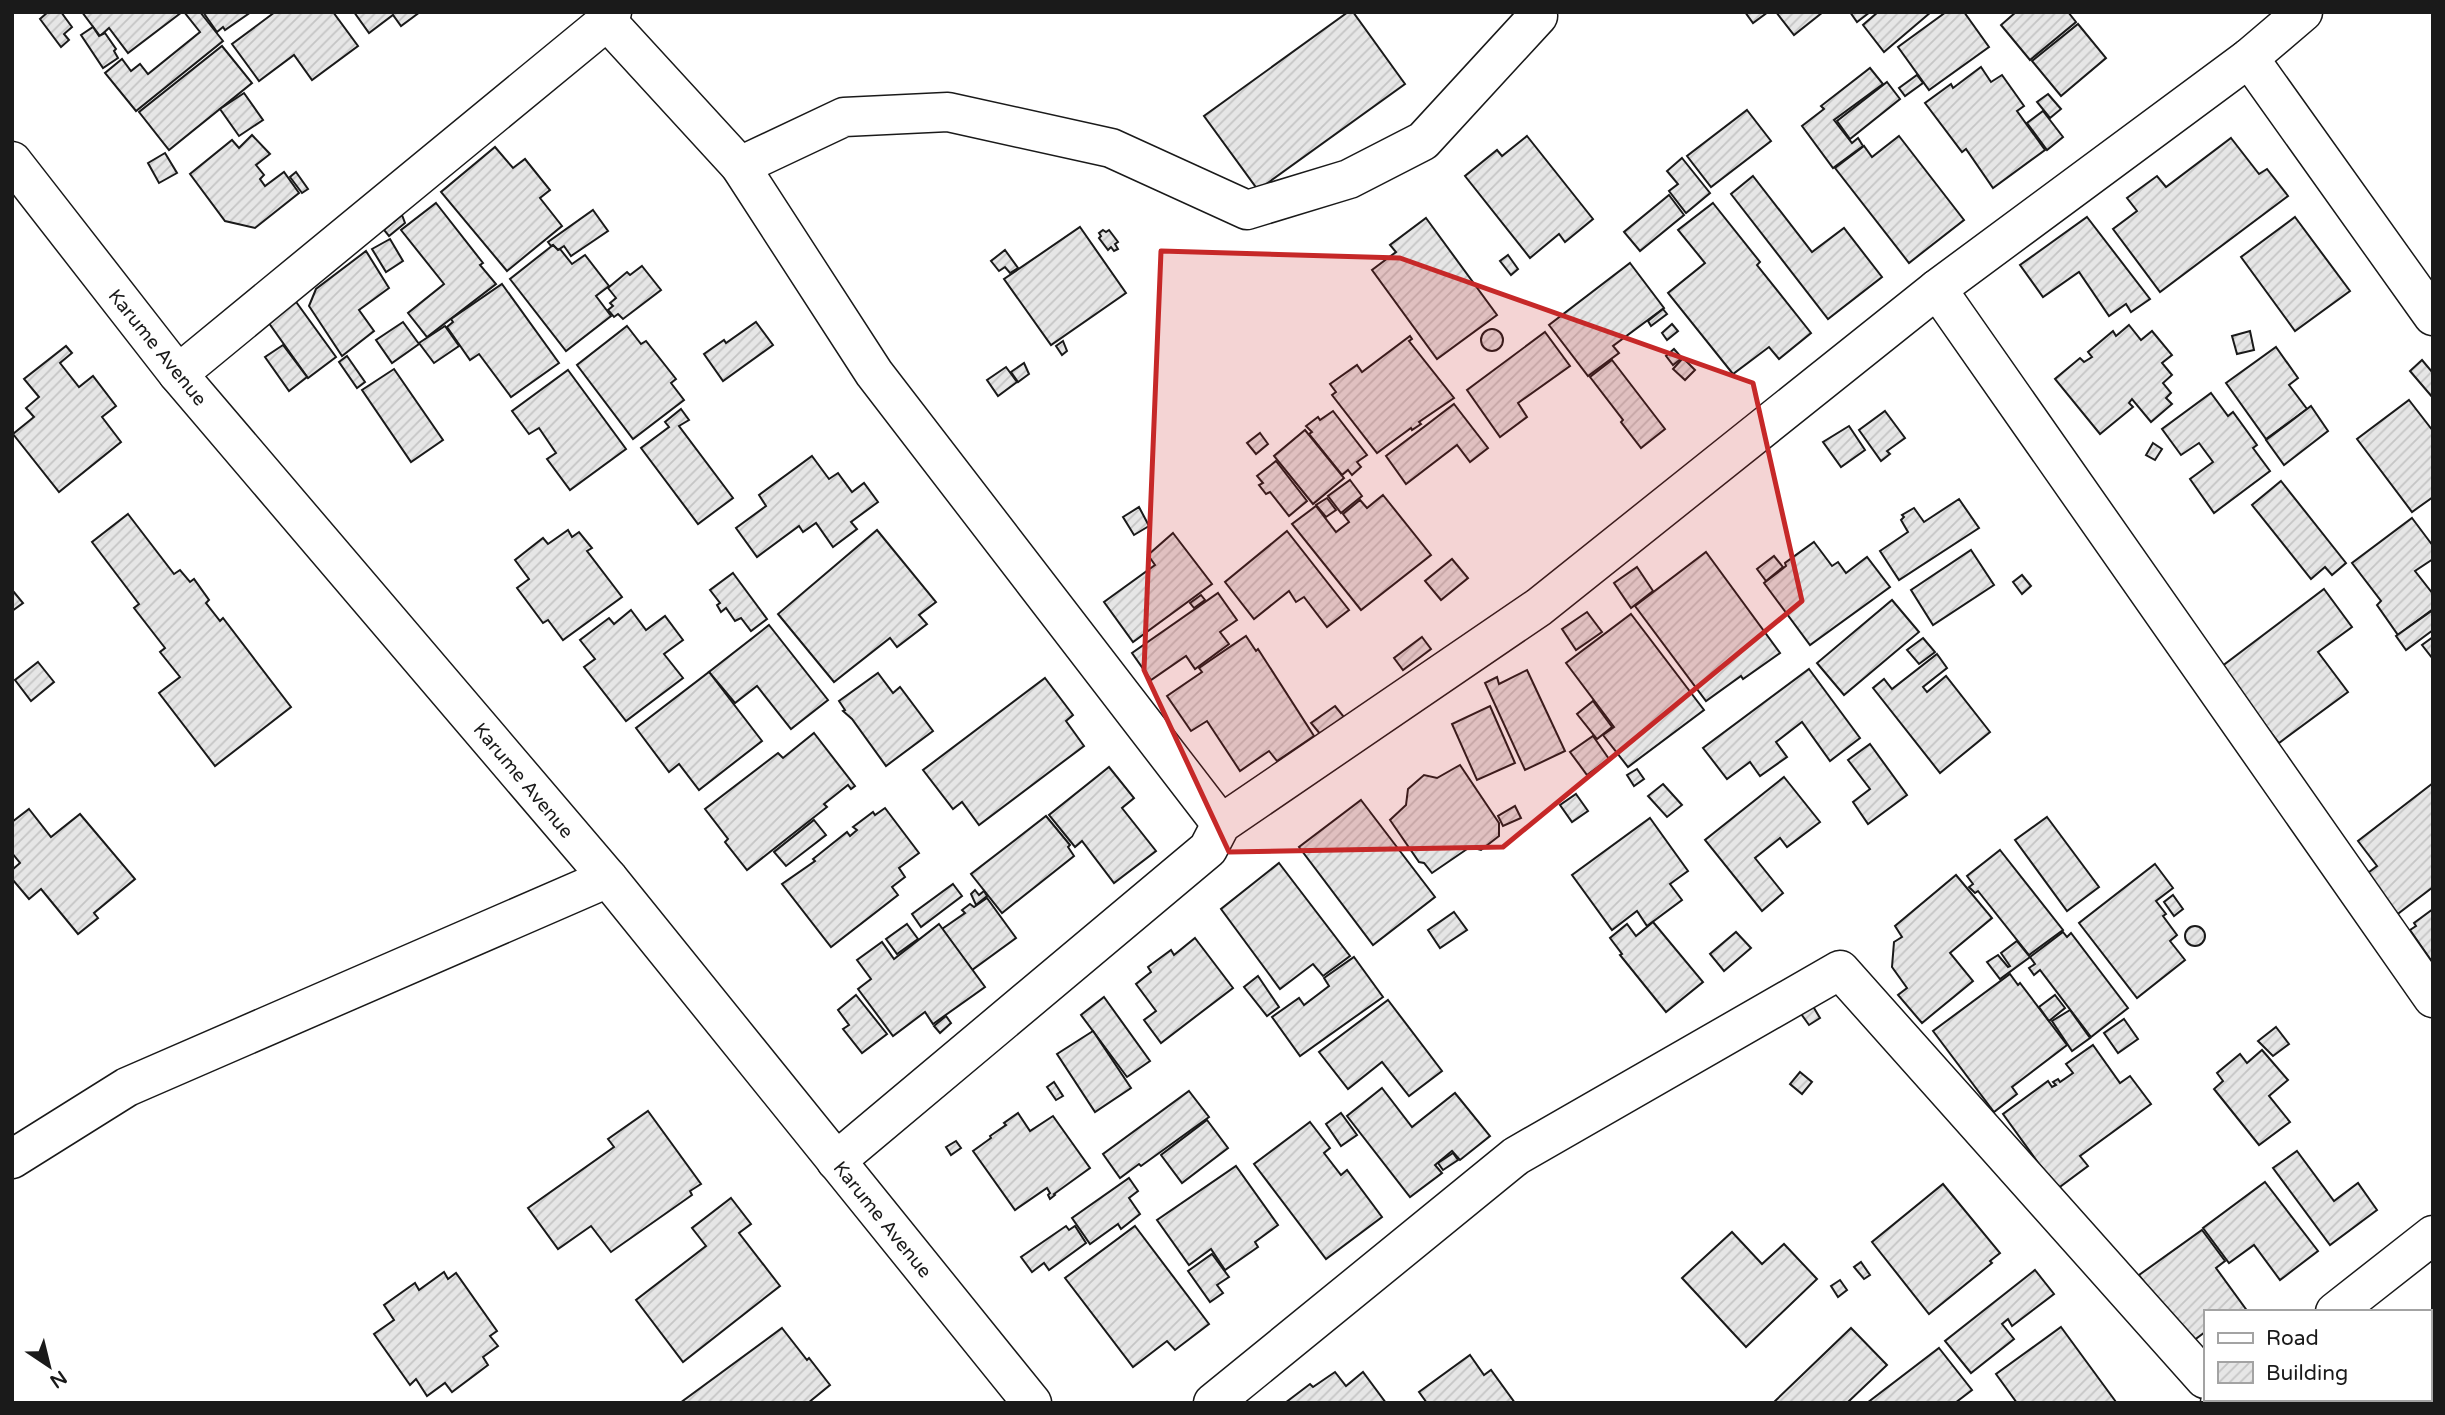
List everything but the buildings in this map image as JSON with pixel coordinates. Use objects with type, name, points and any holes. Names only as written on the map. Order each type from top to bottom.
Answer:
[{"type":"street","points":[[836,1161],[1208,849],[1222,824],[1539,607],[1937,289],[2249,58],[2303,12]]},
{"type":"street","points":[[740,166],[844,117],[948,112],[1111,148],[1247,210],[1349,179],[1423,141],[1536,14]]},
{"type":"street","points":[[178,374],[610,17],[740,166],[874,373],[1222,824]]},
{"type":"street","points":[[2249,58],[2433,316]]},
{"type":"street","name":"Karume Avenue","points":[[12,160],[178,374],[608,878],[1032,1403]]},
{"type":"street","points":[[1937,289],[2433,998]]},
{"type":"street","points":[[12,1159],[127,1087],[608,878]]},
{"type":"street","points":[[1213,1403],[1516,1156],[1840,970],[2204,1378]]},
{"type":"street","points":[[2338,1310],[2433,1235]]},
{"type":"highlighted area","points":[[1161,251],[1400,258],[1753,383],[1802,601],[1503,847],[1229,852],[1144,670]]}]
